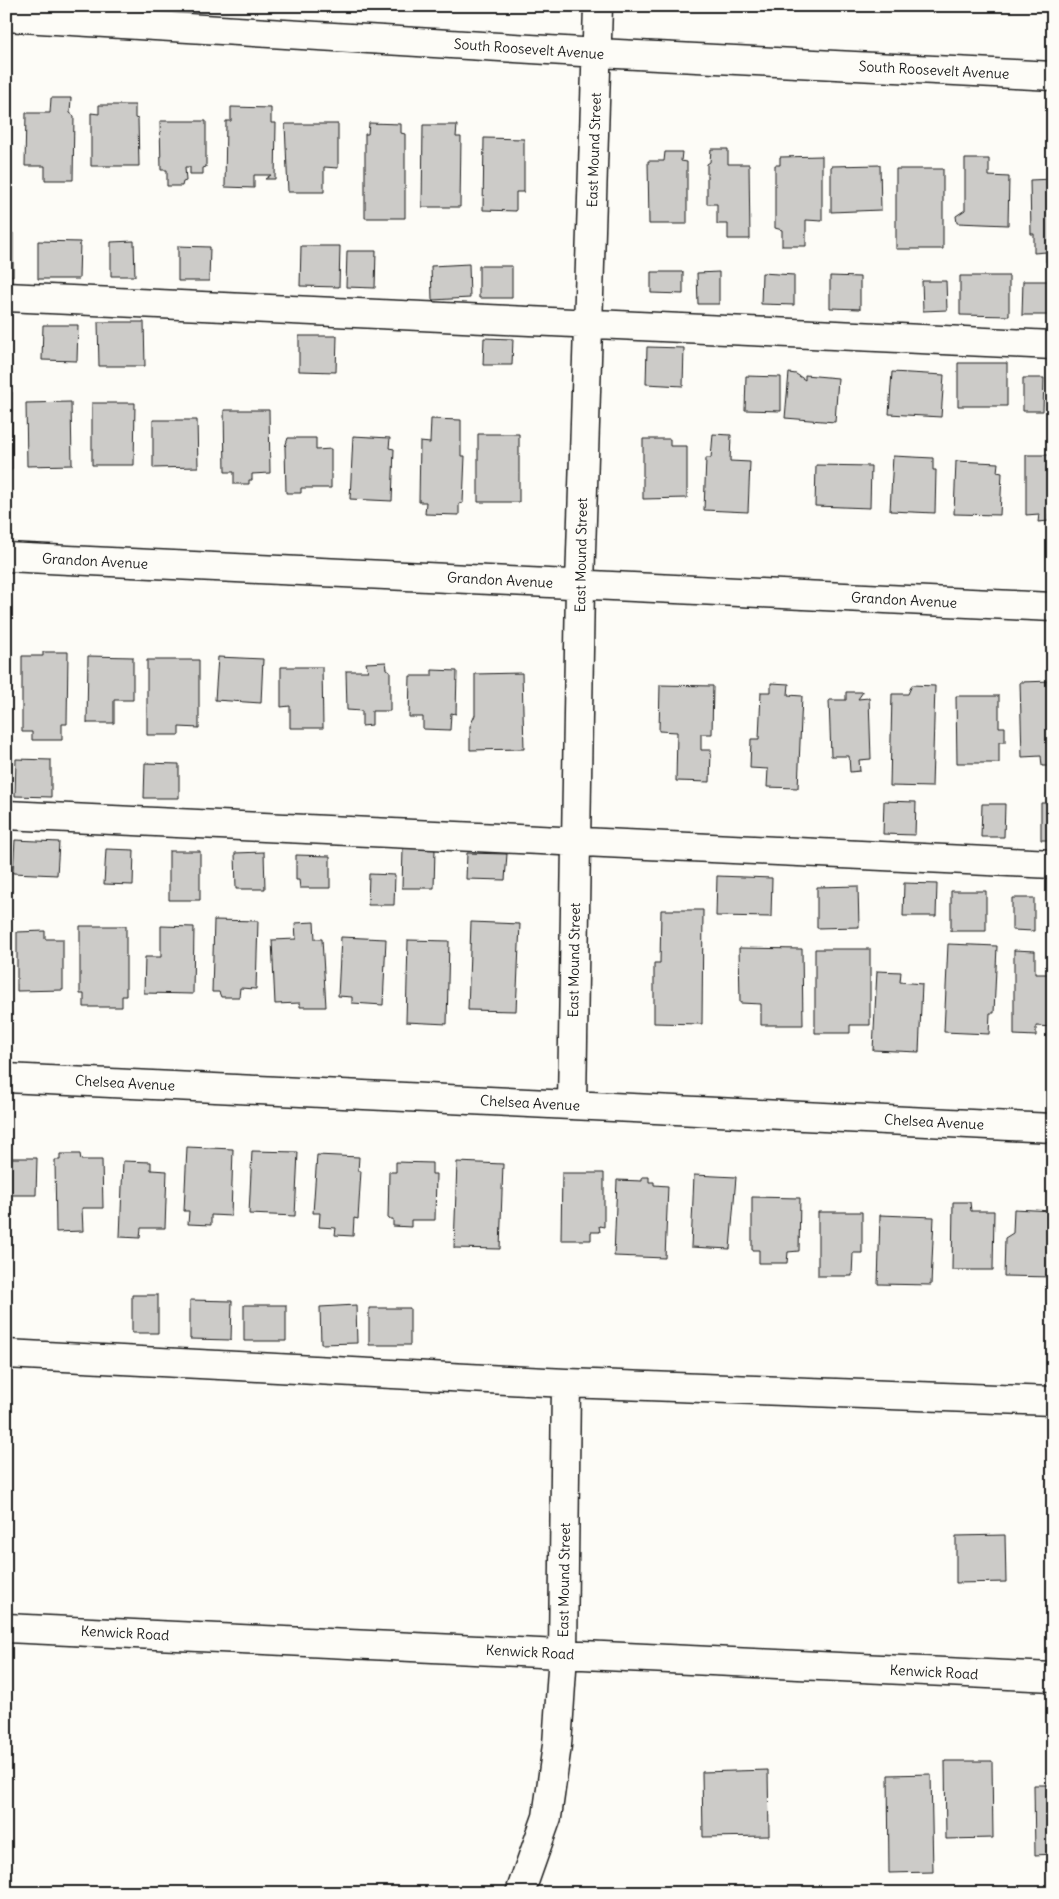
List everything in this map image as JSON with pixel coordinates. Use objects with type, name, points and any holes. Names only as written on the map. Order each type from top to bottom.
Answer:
[{"type":"street","name":"East Mound Street","points":[[572,1104],[580,584],[598,6]]},
{"type":"street","name":"South Roosevelt Avenue","points":[[6,17],[598,53],[1053,76]]},
{"type":"street","points":[[6,297],[1053,345]]},
{"type":"street","name":"Grandon Avenue","points":[[6,557],[1053,607]]},
{"type":"street","points":[[6,814],[1053,864]]},
{"type":"street","name":"Chelsea Avenue","points":[[6,1078],[1053,1128]]},
{"type":"street","points":[[6,1354],[566,1383],[1053,1401]]},
{"type":"street","name":"East Mound Street","points":[[520,1893],[547,1817],[557,1744],[563,1654],[566,1383]]},
{"type":"street","name":"Kenwick Road","points":[[6,1628],[1053,1677]]},
{"type":"building","points":[[51,98],[71,98],[70,113],[74,116],[73,180],[45,180],[45,166],[25,166],[26,113],[50,113]]},
{"type":"building","points":[[99,105],[135,105],[135,118],[138,119],[139,166],[91,166],[91,113],[99,114]]},
{"type":"building","points":[[231,107],[271,108],[271,123],[276,123],[275,179],[265,179],[271,175],[254,175],[254,188],[225,187],[226,121],[231,121]]},
{"type":"building","points":[[6,111],[11,112],[10,174],[6,174]]},
{"type":"building","points":[[160,121],[206,121],[206,167],[203,168],[203,174],[190,174],[190,167],[185,167],[186,181],[183,182],[182,186],[167,186],[167,170],[161,170]]},
{"type":"building","points":[[369,123],[401,124],[401,133],[405,134],[405,218],[365,218],[365,134],[368,134]]},
{"type":"building","points":[[285,124],[338,124],[338,168],[324,167],[324,192],[288,192]]},
{"type":"building","points":[[423,125],[457,125],[456,137],[461,137],[460,207],[422,207]]},
{"type":"building","points":[[484,138],[524,139],[524,192],[516,192],[516,211],[483,210]]},
{"type":"building","points":[[711,149],[728,149],[728,164],[749,164],[750,239],[728,239],[728,224],[717,224],[717,204],[707,204],[707,164],[710,162]]},
{"type":"building","points":[[665,152],[682,152],[681,161],[687,162],[687,224],[649,224],[648,161],[664,161]]},
{"type":"building","points":[[822,156],[822,221],[806,220],[806,246],[782,246],[782,230],[775,228],[775,165],[780,165],[780,157]]},
{"type":"building","points":[[965,159],[989,159],[989,176],[1009,177],[1008,225],[957,223],[956,216],[965,210]]},
{"type":"building","points":[[880,165],[881,210],[831,212],[831,166]]},
{"type":"building","points":[[896,169],[943,169],[943,249],[896,249]]},
{"type":"building","points":[[1053,179],[1053,261],[1046,262],[1046,252],[1034,253],[1034,234],[1031,234],[1030,180]]},
{"type":"building","points":[[6,233],[13,233],[13,276],[6,275]]},
{"type":"building","points":[[38,241],[80,242],[79,279],[38,279]]},
{"type":"building","points":[[134,241],[135,276],[111,276],[111,242]]},
{"type":"building","points":[[178,246],[210,247],[209,281],[178,281]]},
{"type":"building","points":[[301,246],[340,246],[339,287],[300,286]]},
{"type":"building","points":[[347,251],[376,251],[375,288],[346,287]]},
{"type":"building","points":[[469,264],[470,298],[432,300],[431,266]]},
{"type":"building","points":[[479,266],[512,266],[512,298],[479,298]]},
{"type":"building","points":[[651,272],[683,272],[683,294],[651,293]]},
{"type":"building","points":[[719,272],[719,304],[698,304],[697,273]]},
{"type":"building","points":[[762,273],[794,275],[794,305],[761,304]]},
{"type":"building","points":[[830,276],[860,277],[860,309],[830,308]]},
{"type":"building","points":[[960,276],[1009,276],[1009,316],[960,315]]},
{"type":"building","points":[[922,281],[946,281],[947,310],[923,311]]},
{"type":"building","points":[[1023,281],[1053,281],[1053,315],[1022,315]]},
{"type":"building","points":[[98,322],[144,322],[145,366],[99,366]]},
{"type":"building","points":[[43,325],[78,325],[77,361],[42,360]]},
{"type":"building","points":[[299,336],[337,336],[336,372],[299,371]]},
{"type":"building","points":[[484,338],[513,339],[512,365],[483,365]]},
{"type":"building","points":[[647,347],[684,348],[683,386],[646,384]]},
{"type":"building","points":[[958,363],[1007,363],[1007,406],[958,406]]},
{"type":"building","points":[[892,372],[944,375],[941,417],[889,414]]},
{"type":"building","points":[[789,373],[796,374],[805,380],[805,375],[838,378],[835,422],[785,418]]},
{"type":"building","points":[[746,376],[781,377],[781,411],[745,410]]},
{"type":"building","points":[[1023,378],[1044,378],[1043,411],[1023,411]]},
{"type":"building","points":[[6,392],[12,392],[12,470],[6,470]]},
{"type":"building","points":[[71,402],[72,465],[27,466],[26,403]]},
{"type":"building","points":[[92,403],[135,403],[134,465],[92,465]]},
{"type":"building","points":[[224,410],[269,410],[270,473],[252,474],[252,480],[249,480],[249,484],[234,484],[234,472],[225,472]]},
{"type":"building","points":[[431,419],[461,420],[461,456],[465,456],[463,503],[459,504],[459,515],[425,514],[426,502],[419,502],[420,442],[430,443]]},
{"type":"building","points":[[153,420],[197,420],[198,467],[153,468]]},
{"type":"building","points":[[478,434],[519,434],[519,502],[478,502]]},
{"type":"building","points":[[713,434],[731,435],[730,461],[750,462],[748,512],[704,510],[706,458],[711,458]]},
{"type":"building","points":[[353,436],[390,438],[389,448],[394,449],[392,501],[350,499]]},
{"type":"building","points":[[288,438],[316,438],[316,450],[331,449],[331,488],[301,488],[301,493],[286,493],[285,447]]},
{"type":"building","points":[[643,439],[670,439],[670,446],[687,446],[687,498],[643,499]]},
{"type":"building","points":[[1026,455],[1053,455],[1053,515],[1049,515],[1049,521],[1038,522],[1039,514],[1026,515]]},
{"type":"building","points":[[893,456],[933,458],[933,470],[936,470],[935,513],[890,511]]},
{"type":"building","points":[[956,461],[998,463],[997,472],[1002,473],[1000,515],[954,514]]},
{"type":"building","points":[[816,465],[871,466],[870,508],[815,506]]},
{"type":"building","points":[[43,652],[68,652],[67,724],[62,724],[62,740],[32,740],[32,732],[22,732],[22,656],[43,656]]},
{"type":"building","points":[[88,656],[133,657],[133,700],[114,700],[114,723],[87,723]]},
{"type":"building","points":[[218,657],[263,659],[261,703],[215,700]]},
{"type":"building","points":[[147,660],[199,660],[199,728],[179,727],[179,735],[147,735]]},
{"type":"building","points":[[386,662],[387,669],[390,671],[390,711],[372,711],[372,725],[362,726],[362,711],[347,710],[346,671],[368,671],[366,663]]},
{"type":"building","points":[[281,667],[322,667],[323,728],[290,728],[290,706],[281,707]]},
{"type":"building","points":[[432,670],[457,671],[456,714],[451,713],[450,730],[423,729],[423,717],[409,717],[410,676],[432,676]]},
{"type":"building","points":[[522,673],[524,749],[470,750],[470,726],[475,715],[475,674]]},
{"type":"building","points":[[1053,681],[1051,691],[1053,692],[1053,766],[1042,766],[1041,756],[1022,757],[1020,682]]},
{"type":"building","points":[[771,683],[789,684],[788,695],[802,696],[798,788],[767,787],[768,769],[750,768],[751,739],[759,739],[761,692],[771,692]]},
{"type":"building","points":[[660,685],[713,686],[712,734],[701,734],[701,750],[711,750],[710,782],[676,781],[677,732],[659,731]]},
{"type":"building","points":[[912,685],[935,686],[932,787],[890,786],[892,694],[908,694]]},
{"type":"building","points":[[846,692],[863,692],[858,699],[869,698],[871,759],[859,760],[860,771],[850,772],[849,756],[831,756],[829,700],[846,700]]},
{"type":"building","points":[[956,696],[999,696],[999,727],[1005,727],[1005,742],[999,742],[999,763],[957,763]]},
{"type":"building","points":[[16,759],[51,760],[51,797],[15,796]]},
{"type":"building","points":[[145,763],[179,764],[179,798],[144,798]]},
{"type":"building","points":[[884,801],[916,802],[915,835],[883,834]]},
{"type":"building","points":[[1041,803],[1053,803],[1053,840],[1041,840]]},
{"type":"building","points":[[982,804],[1005,804],[1004,837],[981,837]]},
{"type":"building","points":[[15,840],[59,842],[57,875],[13,873]]},
{"type":"building","points":[[403,848],[435,849],[434,888],[402,888]]},
{"type":"building","points":[[106,849],[134,850],[133,885],[104,884]]},
{"type":"building","points":[[169,851],[200,851],[200,900],[169,900]]},
{"type":"building","points":[[264,852],[265,889],[236,889],[235,853]]},
{"type":"building","points":[[467,853],[507,854],[505,880],[466,879]]},
{"type":"building","points":[[296,855],[330,856],[330,888],[300,888],[299,880],[296,880]]},
{"type":"building","points":[[369,874],[395,875],[394,905],[368,905]]},
{"type":"building","points":[[717,876],[772,878],[771,917],[716,916]]},
{"type":"building","points":[[904,883],[937,884],[936,916],[903,916]]},
{"type":"building","points":[[858,886],[859,927],[817,928],[817,887]]},
{"type":"building","points":[[951,891],[986,891],[986,931],[951,931]]},
{"type":"building","points":[[1012,898],[1034,898],[1034,931],[1012,930]]},
{"type":"building","points":[[661,910],[703,910],[702,1024],[654,1023],[654,963],[660,963]]},
{"type":"building","points":[[214,920],[258,921],[256,989],[240,988],[239,997],[221,997],[219,992],[212,992]]},
{"type":"building","points":[[314,922],[315,939],[322,939],[326,1007],[300,1007],[300,1003],[275,1004],[272,940],[296,939],[295,923]]},
{"type":"building","points":[[471,922],[520,924],[516,1011],[468,1010]]},
{"type":"building","points":[[80,926],[126,926],[126,996],[122,996],[122,1007],[84,1007],[84,994],[80,994]]},
{"type":"building","points":[[161,926],[194,927],[193,994],[144,993],[145,957],[161,957]]},
{"type":"building","points":[[45,931],[45,939],[63,939],[63,990],[17,991],[17,932]]},
{"type":"building","points":[[341,937],[386,939],[383,1005],[352,1003],[352,997],[338,996]]},
{"type":"building","points":[[408,940],[449,941],[447,1024],[406,1022]]},
{"type":"building","points":[[948,944],[997,946],[994,1013],[990,1013],[989,1034],[944,1032]]},
{"type":"building","points":[[739,948],[802,949],[803,1025],[761,1025],[761,1004],[740,1003]]},
{"type":"building","points":[[815,949],[870,949],[870,1025],[850,1025],[850,1033],[815,1033]]},
{"type":"building","points":[[1014,950],[1035,951],[1035,974],[1053,974],[1053,1027],[1036,1026],[1036,1036],[1014,1035]]},
{"type":"building","points":[[877,971],[901,972],[900,982],[922,984],[919,1052],[873,1050]]},
{"type":"building","points":[[187,1147],[233,1149],[231,1216],[211,1215],[211,1225],[188,1224],[189,1211],[184,1211]]},
{"type":"building","points":[[252,1151],[298,1152],[295,1216],[249,1214]]},
{"type":"building","points":[[60,1154],[80,1154],[81,1160],[102,1160],[103,1208],[82,1208],[83,1231],[56,1232],[55,1160],[60,1160]]},
{"type":"building","points":[[317,1155],[359,1157],[358,1171],[361,1171],[358,1219],[354,1218],[353,1236],[335,1235],[336,1228],[319,1227],[320,1213],[313,1213]]},
{"type":"building","points":[[6,1158],[37,1158],[36,1195],[6,1195]]},
{"type":"building","points":[[123,1161],[151,1162],[151,1170],[167,1171],[165,1228],[141,1228],[140,1238],[120,1237]]},
{"type":"building","points":[[396,1162],[432,1163],[432,1174],[436,1174],[435,1220],[411,1220],[411,1227],[393,1226],[393,1219],[388,1219],[389,1172],[396,1172]]},
{"type":"building","points":[[457,1162],[503,1164],[500,1249],[454,1248]]},
{"type":"building","points":[[562,1173],[604,1173],[604,1227],[599,1226],[600,1232],[591,1232],[591,1240],[561,1240]]},
{"type":"building","points":[[694,1175],[736,1177],[730,1249],[691,1247]]},
{"type":"building","points":[[642,1177],[649,1177],[649,1182],[654,1182],[654,1185],[668,1186],[665,1258],[614,1256],[617,1180],[642,1181]]},
{"type":"building","points":[[752,1197],[800,1198],[799,1251],[788,1252],[787,1263],[759,1263],[759,1250],[752,1250]]},
{"type":"building","points":[[953,1202],[970,1202],[971,1211],[994,1211],[993,1270],[952,1270]]},
{"type":"building","points":[[1014,1209],[1053,1211],[1053,1277],[1004,1276],[1005,1238],[1013,1233]]},
{"type":"building","points":[[818,1212],[862,1212],[862,1253],[853,1253],[852,1276],[818,1276]]},
{"type":"building","points":[[880,1215],[934,1217],[931,1285],[878,1284]]},
{"type":"building","points":[[132,1295],[158,1295],[158,1333],[132,1333]]},
{"type":"building","points":[[190,1300],[232,1301],[231,1340],[190,1339]]},
{"type":"building","points":[[244,1305],[286,1305],[286,1341],[244,1341]]},
{"type":"building","points":[[356,1305],[357,1343],[321,1344],[320,1307]]},
{"type":"building","points":[[369,1308],[410,1308],[410,1345],[369,1345]]},
{"type":"building","points":[[1005,1535],[1006,1582],[956,1583],[956,1536]]},
{"type":"building","points":[[945,1761],[992,1761],[993,1838],[946,1839]]},
{"type":"building","points":[[768,1770],[769,1836],[703,1837],[702,1772]]},
{"type":"building","points":[[931,1774],[933,1872],[889,1873],[888,1775]]},
{"type":"building","points":[[1034,1785],[1053,1785],[1053,1854],[1035,1855]]},
{"type":"building","points":[[846,1887],[846,1893],[779,1893],[779,1888]]}]
